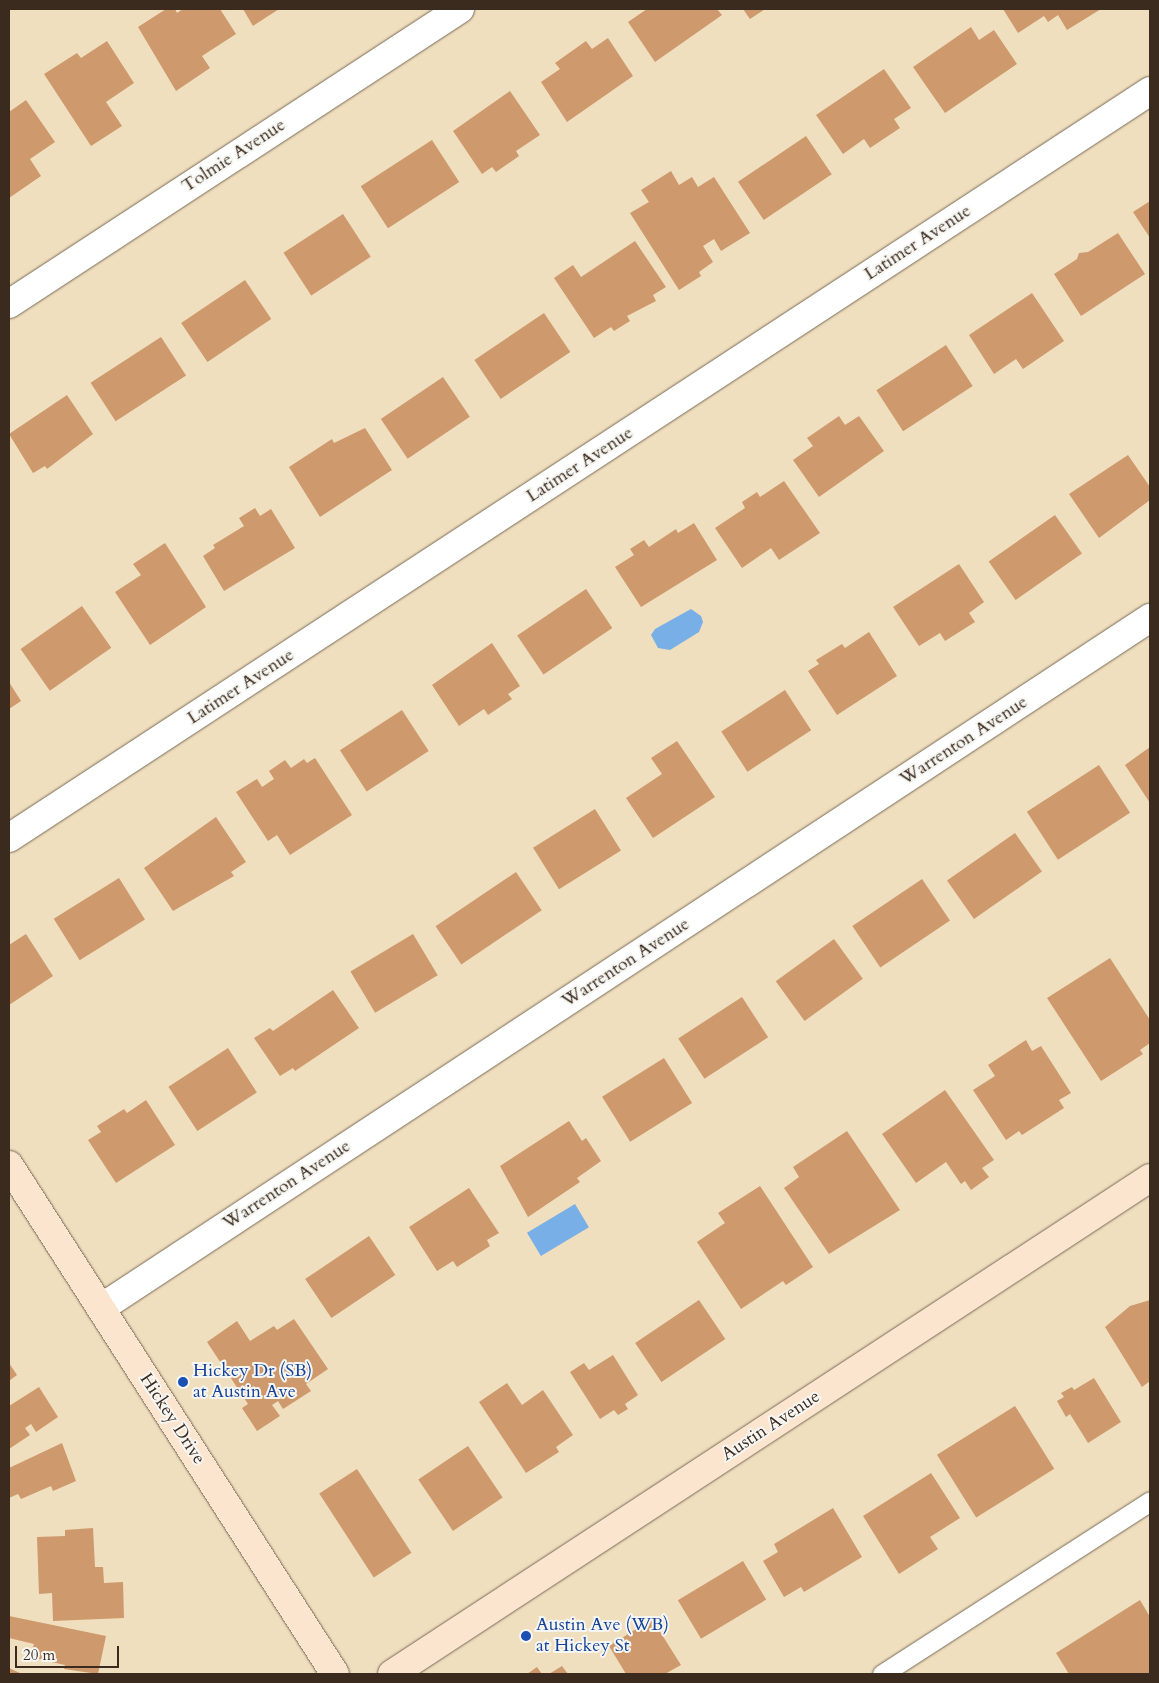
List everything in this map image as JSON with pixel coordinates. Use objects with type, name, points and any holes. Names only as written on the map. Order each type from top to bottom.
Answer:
[{"type":"main road","name":"Hickey Drive","points":[[9,1164],[335,1674]]},
{"type":"main road","name":"Austin Avenue","points":[[392,1674],[1150,1178]]},
{"type":"street","name":"Tolmie Avenue","points":[[9,304],[460,9]]},
{"type":"street","name":"Latimer Avenue","points":[[9,838],[1150,91]]},
{"type":"street","name":"Warrenton Avenue","points":[[101,1308],[1150,618]]},
{"type":"lane","points":[[882,1674],[1150,1501]]},
{"type":"water","points":[[691,609],[701,616],[703,622],[699,632],[670,650],[658,648],[651,635],[655,629]]},
{"type":"water","points":[[575,1204],[589,1227],[541,1256],[527,1233]]},
{"type":"building","points":[[166,9],[175,9],[177,13],[183,9],[220,9],[236,34],[202,56],[210,68],[176,91],[138,27]]},
{"type":"building","points":[[243,9],[279,9],[253,26]]},
{"type":"building","points":[[647,9],[717,9],[722,15],[655,62],[628,22]]},
{"type":"building","points":[[743,9],[765,9],[750,19]]},
{"type":"building","points":[[1003,9],[1101,9],[1067,30],[1058,15],[1048,22],[1044,16],[1018,33]]},
{"type":"building","points":[[971,27],[979,40],[994,30],[1017,64],[945,113],[913,67]]},
{"type":"building","points":[[608,38],[633,76],[567,122],[541,82],[560,69],[555,63],[586,41],[592,49]]},
{"type":"building","points":[[107,41],[134,83],[106,102],[122,126],[91,146],[44,74],[77,53],[81,58]]},
{"type":"building","points":[[884,69],[911,108],[894,119],[900,128],[870,148],[864,139],[843,154],[816,115]]},
{"type":"building","points":[[510,91],[540,135],[516,151],[519,156],[496,172],[492,167],[482,174],[453,131]]},
{"type":"building","points":[[26,100],[55,142],[30,159],[41,176],[9,198],[9,112]]},
{"type":"building","points":[[806,136],[832,174],[764,220],[738,182]]},
{"type":"building","points":[[432,140],[459,182],[388,228],[361,186]]},
{"type":"building","points":[[671,171],[679,185],[692,177],[698,187],[714,177],[750,233],[721,251],[714,239],[703,246],[713,262],[699,272],[701,276],[679,290],[630,213],[649,202],[641,190]]},
{"type":"building","points":[[1150,201],[1150,238],[1133,212]]},
{"type":"building","points":[[343,214],[371,257],[311,295],[283,253]]},
{"type":"building","points":[[1118,233],[1145,274],[1081,316],[1054,274],[1077,259],[1079,253],[1088,252]]},
{"type":"building","points":[[635,241],[666,287],[653,295],[656,301],[627,316],[630,321],[614,331],[611,327],[594,338],[554,278],[573,265],[581,277]]},
{"type":"building","points":[[245,280],[271,319],[207,362],[181,323]]},
{"type":"building","points":[[1032,293],[1064,341],[1023,369],[1016,359],[994,374],[969,335]]},
{"type":"building","points":[[544,313],[570,352],[501,399],[474,360]]},
{"type":"building","points":[[161,337],[186,376],[116,421],[91,383]]},
{"type":"building","points":[[946,345],[973,386],[903,431],[876,390]]},
{"type":"building","points":[[443,377],[470,417],[408,459],[381,419]]},
{"type":"building","points":[[67,395],[93,434],[47,469],[45,466],[33,473],[9,434]]},
{"type":"building","points":[[839,416],[845,425],[859,416],[884,451],[819,497],[793,460],[813,446],[807,438]]},
{"type":"building","points":[[365,428],[392,470],[320,517],[289,467],[332,439],[334,443]]},
{"type":"building","points":[[1128,455],[1150,487],[1150,500],[1099,538],[1069,494]]},
{"type":"building","points":[[784,481],[820,533],[779,560],[771,548],[742,568],[715,528],[745,508],[742,502],[757,492],[760,497]]},
{"type":"building","points":[[255,508],[260,516],[271,509],[295,548],[224,591],[203,556],[215,548],[213,545],[244,526],[239,518]]},
{"type":"building","points":[[1055,515],[1082,554],[1016,600],[989,561]]},
{"type":"building","points":[[694,523],[717,560],[641,607],[615,567],[634,555],[630,549],[644,540],[649,547],[676,529],[678,533]]},
{"type":"building","points":[[165,543],[206,607],[150,645],[115,592],[141,575],[133,564]]},
{"type":"building","points":[[959,564],[984,602],[969,613],[975,622],[945,641],[940,633],[919,646],[893,607]]},
{"type":"building","points":[[586,589],[612,628],[543,674],[517,635]]},
{"type":"building","points":[[82,606],[111,648],[50,691],[21,649]]},
{"type":"building","points":[[869,632],[897,676],[837,715],[808,671],[819,664],[816,660],[842,644],[845,648]]},
{"type":"building","points":[[492,643],[520,686],[508,694],[512,699],[488,715],[484,709],[459,726],[432,685]]},
{"type":"building","points":[[9,682],[21,701],[9,709]]},
{"type":"building","points":[[785,690],[811,730],[747,772],[721,731]]},
{"type":"building","points":[[402,710],[429,751],[367,791],[340,750]]},
{"type":"building","points":[[677,741],[715,797],[653,838],[626,798],[662,774],[651,758]]},
{"type":"building","points":[[1150,747],[1150,803],[1125,765]]},
{"type":"building","points":[[315,758],[352,815],[290,855],[277,835],[268,841],[236,792],[257,779],[262,787],[274,779],[269,771],[285,760],[291,768],[304,759],[307,763]]},
{"type":"building","points":[[1099,765],[1130,813],[1058,860],[1027,812]]},
{"type":"building","points":[[595,809],[621,851],[559,889],[533,848]]},
{"type":"building","points":[[216,817],[246,862],[231,872],[234,876],[173,911],[144,868]]},
{"type":"building","points":[[1015,833],[1042,872],[974,919],[947,881]]},
{"type":"building","points":[[516,872],[542,910],[461,964],[436,926]]},
{"type":"building","points":[[119,878],[145,920],[80,960],[54,919]]},
{"type":"building","points":[[922,879],[950,920],[880,967],[852,926]]},
{"type":"building","points":[[26,934],[53,976],[9,1005],[9,945]]},
{"type":"building","points":[[413,934],[438,975],[375,1013],[350,972]]},
{"type":"building","points":[[834,939],[863,979],[805,1021],[776,981]]},
{"type":"building","points":[[1110,958],[1150,1020],[1150,1043],[1140,1050],[1143,1054],[1101,1081],[1047,998]]},
{"type":"building","points":[[333,990],[359,1028],[295,1071],[293,1068],[280,1076],[254,1038],[270,1028],[273,1031]]},
{"type":"building","points":[[742,997],[768,1037],[704,1079],[678,1038]]},
{"type":"building","points":[[1026,1040],[1032,1051],[1041,1046],[1071,1093],[1059,1100],[1064,1108],[1022,1135],[1019,1131],[1006,1140],[973,1090],[995,1076],[988,1065]]},
{"type":"building","points":[[228,1048],[257,1092],[197,1131],[168,1087]]},
{"type":"building","points":[[664,1058],[692,1103],[630,1142],[602,1097]]},
{"type":"building","points":[[945,1090],[994,1160],[982,1168],[989,1177],[971,1190],[965,1181],[961,1184],[946,1162],[916,1183],[882,1134]]},
{"type":"building","points":[[146,1100],[175,1145],[116,1183],[88,1140],[101,1132],[97,1126],[124,1109],[127,1113]]},
{"type":"building","points":[[569,1121],[582,1141],[586,1138],[601,1161],[577,1178],[580,1182],[528,1217],[500,1166]]},
{"type":"building","points":[[847,1131],[900,1210],[829,1254],[784,1188],[799,1177],[793,1167]]},
{"type":"building","points":[[760,1186],[813,1267],[786,1285],[783,1281],[741,1309],[697,1242],[725,1223],[718,1213]]},
{"type":"building","points":[[469,1188],[499,1233],[487,1240],[490,1246],[457,1267],[453,1261],[437,1271],[409,1227]]},
{"type":"building","points":[[369,1236],[395,1275],[331,1318],[305,1279]]},
{"type":"building","points":[[699,1300],[725,1339],[661,1382],[635,1343]]},
{"type":"building","points":[[1150,1300],[1150,1381],[1142,1387],[1105,1327],[1130,1306]]},
{"type":"building","points":[[294,1319],[328,1369],[306,1384],[311,1391],[283,1409],[278,1401],[272,1405],[280,1416],[257,1431],[242,1408],[248,1404],[207,1342],[237,1321],[250,1341],[274,1326],[277,1330]]},
{"type":"building","points":[[613,1355],[638,1395],[625,1404],[628,1409],[618,1415],[614,1410],[600,1419],[570,1372],[584,1363],[589,1370]]},
{"type":"building","points":[[9,1363],[17,1375],[9,1381]]},
{"type":"building","points":[[1094,1378],[1121,1422],[1088,1443],[1070,1414],[1066,1417],[1057,1401],[1064,1397],[1061,1393],[1072,1387],[1074,1390]]},
{"type":"building","points":[[507,1383],[522,1405],[543,1390],[573,1435],[556,1447],[559,1452],[526,1473],[479,1402]]},
{"type":"building","points":[[39,1387],[58,1417],[36,1432],[31,1424],[25,1428],[30,1435],[9,1449],[9,1406]]},
{"type":"building","points":[[1015,1406],[1054,1469],[976,1518],[937,1455]]},
{"type":"building","points":[[62,1443],[76,1481],[53,1491],[51,1486],[21,1499],[18,1494],[9,1498],[9,1468]]},
{"type":"building","points":[[468,1446],[503,1497],[453,1531],[418,1480]]},
{"type":"building","points":[[357,1469],[411,1553],[374,1577],[319,1494]]},
{"type":"building","points":[[931,1473],[960,1518],[930,1537],[938,1549],[899,1574],[863,1516]]},
{"type":"building","points":[[833,1508],[862,1557],[804,1592],[801,1587],[784,1597],[763,1561],[778,1552],[774,1544]]},
{"type":"building","points":[[93,1528],[95,1567],[103,1567],[104,1583],[123,1582],[124,1618],[53,1621],[52,1593],[39,1594],[37,1537],[65,1536],[65,1530]]},
{"type":"building","points":[[743,1561],[766,1600],[701,1639],[678,1600]]},
{"type":"building","points":[[1140,1600],[1150,1617],[1150,1674],[1069,1674],[1056,1653]]},
{"type":"building","points":[[9,1616],[106,1636],[98,1674],[64,1669],[65,1665],[30,1657],[34,1644],[9,1638]]},
{"type":"building","points":[[652,1619],[681,1665],[665,1674],[626,1674],[609,1646]]},
{"type":"building","points":[[562,1666],[568,1674],[549,1674]]},
{"type":"building","points":[[537,1667],[542,1674],[527,1674]]},
{"type":"building","points":[[9,1668],[22,1674],[9,1674]]},
{"type":"place","name":"Hickey Dr (SB) at Austin Ave","points":[[183,1382]]},
{"type":"place","name":"Austin Ave (WB) at Hickey St","points":[[526,1636]]}]
